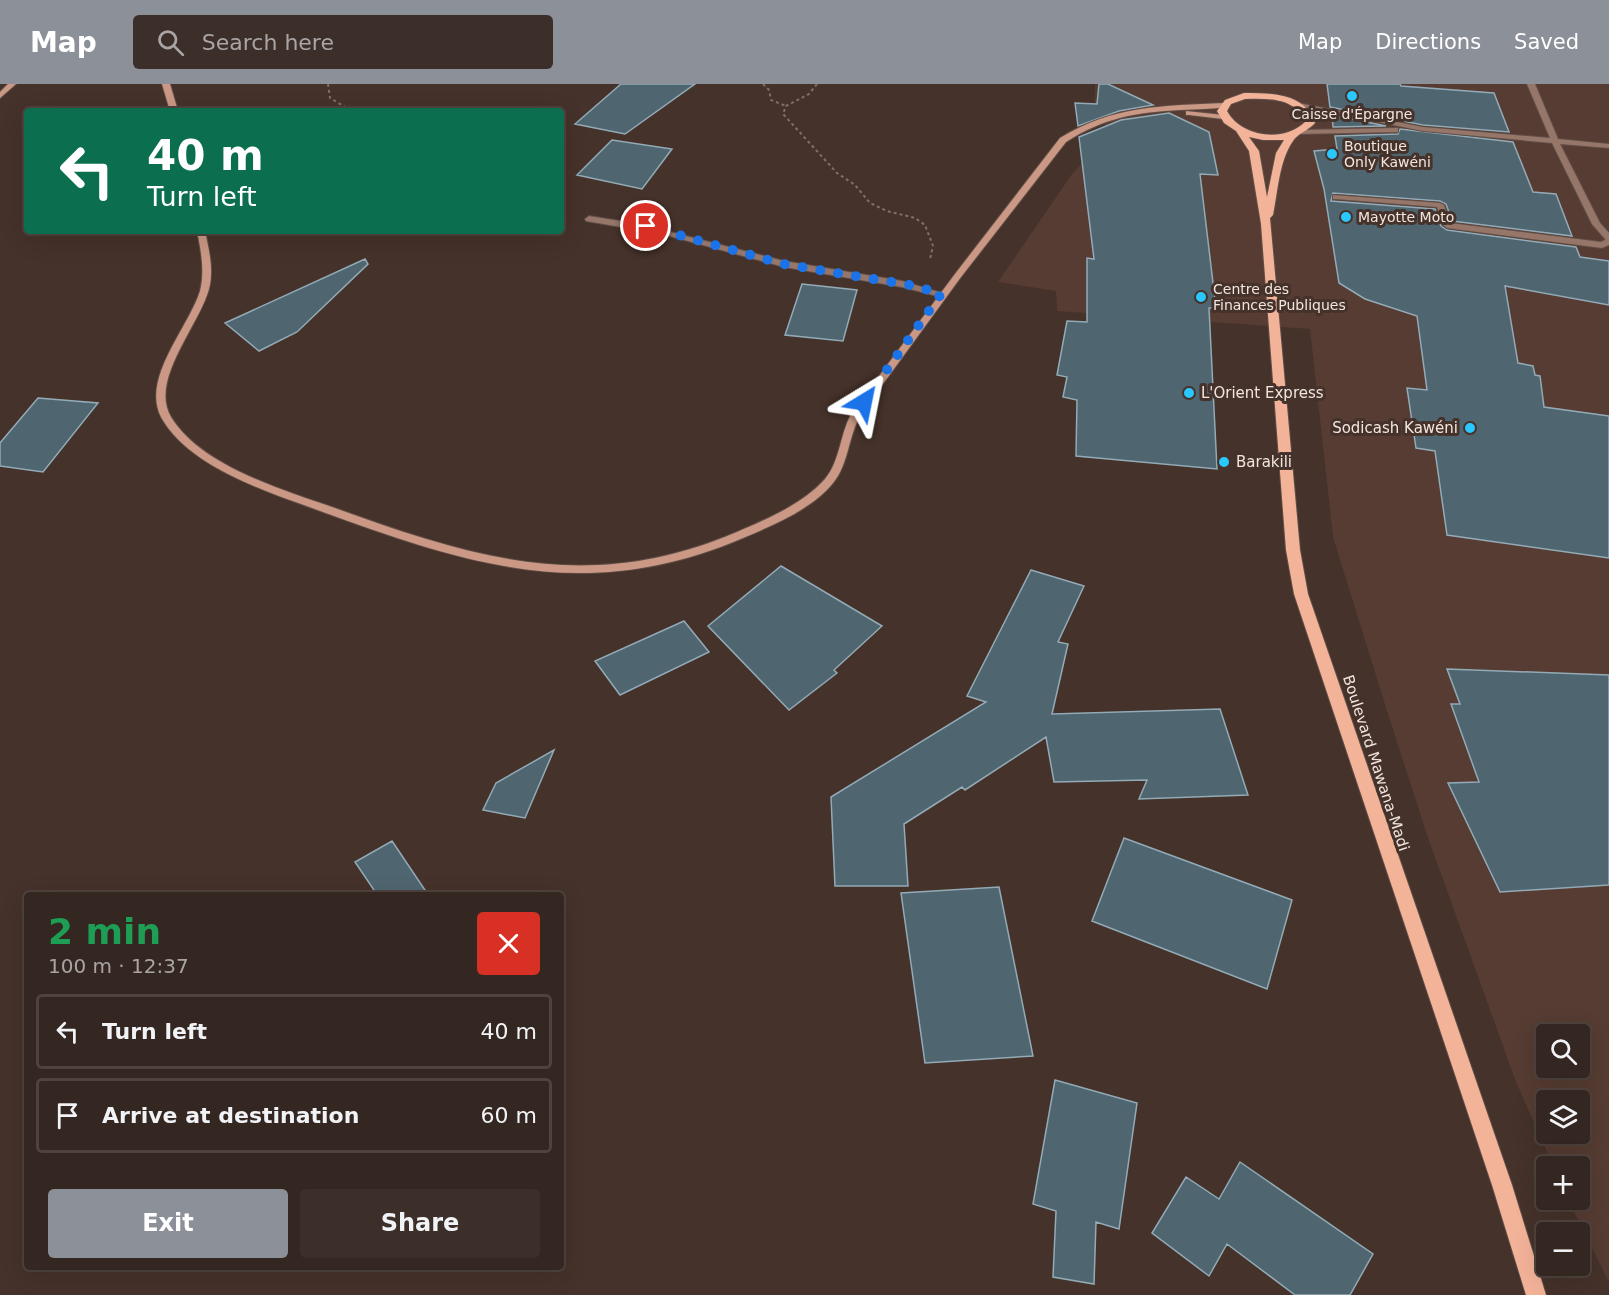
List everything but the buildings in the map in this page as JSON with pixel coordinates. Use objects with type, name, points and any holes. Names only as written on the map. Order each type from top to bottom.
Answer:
[{"type":"main road","points":[[0,96],[12,84]]},
{"type":"main road","points":[[166,84],[173,108]]},
{"type":"main road","points":[[1224,117],[1226,104],[1250,85]]},
{"type":"main road","points":[[1279,87],[1287,101]]},
{"type":"main road","points":[[202,234],[207,258],[205,290],[196,315],[165,373],[161,391],[163,412],[177,436],[202,454],[245,477],[416,543],[469,557],[552,570],[640,567],[684,558],[728,542],[799,507],[831,478],[851,420],[941,294],[1063,140],[1081,126],[1104,117],[1149,109],[1226,104],[1254,96],[1298,105]]},
{"type":"main road","name":"Boulevard Mawana-Madi","points":[[1266,224],[1281,153],[1295,134],[1310,123],[1309,115],[1298,105]]},
{"type":"main road","points":[[1149,109],[1224,117],[1239,129],[1265,136],[1295,134]]},
{"type":"main road","name":"Boulevard Mawana-Madi","points":[[1239,129],[1254,151],[1266,224],[1293,550],[1301,594],[1372,810],[1502,1185],[1536,1295]]},
{"type":"street","points":[[1336,197],[1440,205],[1447,225],[1602,245],[1609,240],[1596,224],[1558,141],[1544,119],[1531,84]]},
{"type":"street","points":[[1298,105],[1423,129],[1609,146]]},
{"type":"street","points":[[1295,134],[1423,129]]},
{"type":"street","points":[[589,219],[629,222],[783,264],[915,286],[941,294]]},
{"type":"path","points":[[328,84],[330,98],[347,108]]},
{"type":"path","points":[[763,84],[769,90],[771,100],[786,106]]},
{"type":"path","points":[[817,84],[809,94],[786,106],[783,114],[837,173],[855,185],[870,203],[887,211],[915,218],[925,225],[930,232],[932,255],[915,286]]},
{"type":"shaded area","points":[[1095,84],[1609,84],[1609,1282],[1590,1244],[1590,1222],[1579,1222],[1573,1210],[1590,1210],[1590,1156],[1549,1156],[1544,1144],[1590,1144],[1590,1090],[1536,1090],[1536,1127],[1516,1082],[1427,835],[1387,711],[1333,537],[1310,329],[1057,311],[1056,291],[998,282],[1072,174],[1110,133],[1095,110]]},
{"type":"place","name":"Caisse d'Épargne","points":[[1352,96]]},
{"type":"place","name":"Boutique Only Kawéni","points":[[1332,154]]},
{"type":"place","name":"Mayotte Moto","points":[[1346,217]]},
{"type":"place","name":"Centre des Finances Publiques","points":[[1201,297]]},
{"type":"place","name":"L'Orient Express","points":[[1189,393]]},
{"type":"place","name":"Sodicash Kawéni","points":[[1470,428]]},
{"type":"place","name":"Barakili","points":[[1224,462]]},
{"type":"route","points":[[646,226],[783,264],[915,286],[941,294],[864,402]]}]
